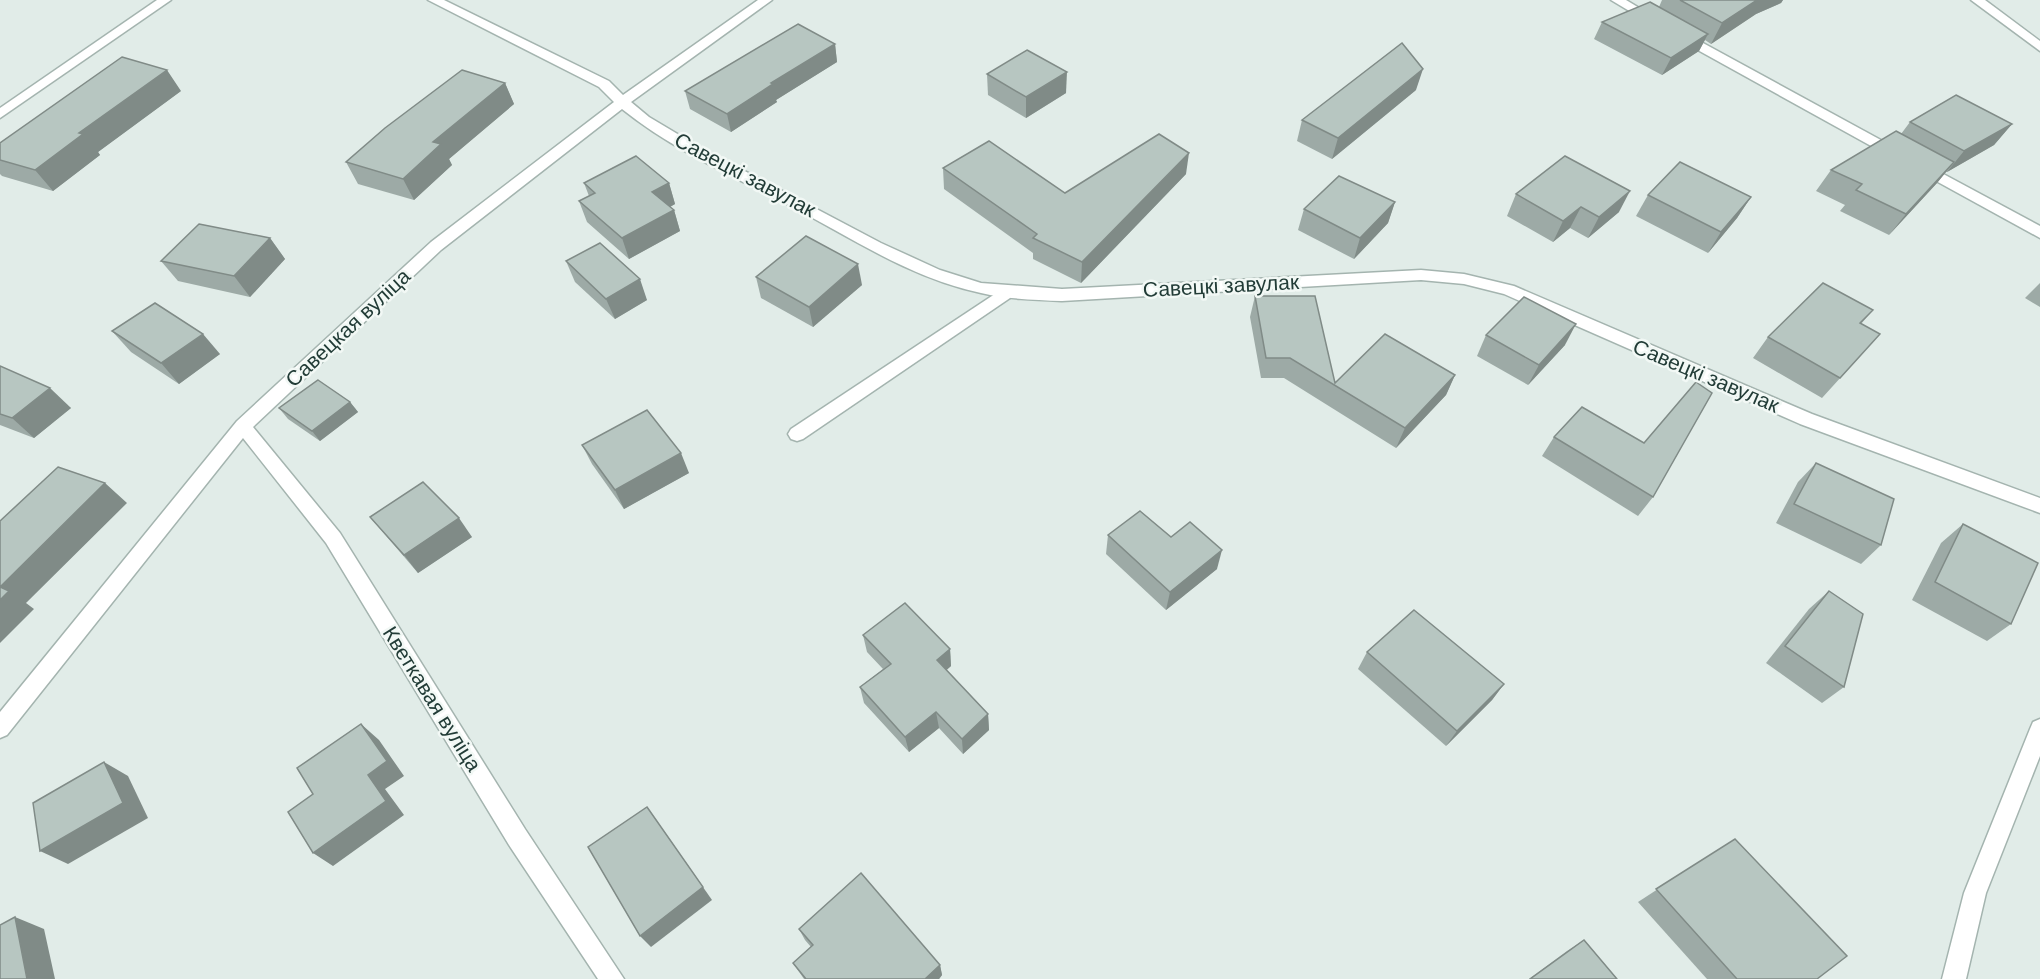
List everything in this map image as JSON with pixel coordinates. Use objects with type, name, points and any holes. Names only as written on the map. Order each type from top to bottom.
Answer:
[{"type":"street","points":[[0,114],[165,0]]},
{"type":"street","name":"Савецкі завулак","points":[[434,0],[604,84],[621,103],[689,146],[914,266],[955,282],[1004,294],[1062,295],[1421,275],[1464,279],[1508,290],[1806,419],[2040,506]]},
{"type":"street","name":"Савецкая вуліца","points":[[0,728],[243,426],[436,246],[621,103],[766,0]]},
{"type":"street","points":[[1617,0],[2040,232]]},
{"type":"street","points":[[1977,0],[2040,47]]},
{"type":"street","points":[[797,434],[1004,294]]},
{"type":"street","name":"Кветкавая вуліца","points":[[243,426],[333,538],[517,837],[612,979]]},
{"type":"street","points":[[1954,979],[1975,893],[2040,729]]},
{"type":"building","points":[[1680,0],[1757,0],[1722,23]]},
{"type":"building","points":[[1650,2],[1708,34],[1671,58],[1602,22]]},
{"type":"building","points":[[798,24],[835,44],[771,83],[773,84],[727,114],[685,91]]},
{"type":"building","points":[[1402,43],[1423,69],[1338,138],[1302,120]]},
{"type":"building","points":[[1027,50],[1067,72],[1026,97],[987,74]]},
{"type":"building","points":[[122,57],[167,70],[79,133],[83,134],[35,170],[0,160],[0,143]]},
{"type":"building","points":[[462,70],[505,83],[433,142],[441,144],[403,179],[346,162],[385,128]]},
{"type":"building","points":[[1956,95],[2012,124],[1964,151],[1910,122]]},
{"type":"building","points":[[1896,131],[1954,162],[1906,214],[1856,190],[1862,184],[1831,170]]},
{"type":"building","points":[[1159,134],[1189,153],[1082,262],[1033,238],[1037,234],[943,168],[989,141],[1065,193]]},
{"type":"building","points":[[636,156],[669,183],[652,192],[674,210],[622,238],[579,201],[595,193],[584,183]]},
{"type":"building","points":[[1565,156],[1630,191],[1599,217],[1581,207],[1563,221],[1516,194]]},
{"type":"building","points":[[1680,162],[1751,197],[1721,232],[1648,195]]},
{"type":"building","points":[[1339,176],[1395,202],[1360,238],[1304,209]]},
{"type":"building","points":[[199,224],[270,238],[234,276],[161,261]]},
{"type":"building","points":[[806,236],[858,264],[809,307],[756,277]]},
{"type":"building","points":[[600,243],[640,279],[606,299],[566,261]]},
{"type":"building","points":[[1823,283],[1873,310],[1860,323],[1880,334],[1840,378],[1768,337]]},
{"type":"building","points":[[1255,296],[1315,296],[1335,383],[1385,334],[1455,375],[1405,428],[1290,358],[1266,358]]},
{"type":"building","points":[[1524,297],[1576,324],[1539,365],[1486,335]]},
{"type":"building","points":[[155,303],[203,334],[161,363],[112,331]]},
{"type":"building","points":[[0,366],[50,388],[12,418],[0,414]]},
{"type":"building","points":[[318,380],[350,402],[312,431],[279,408]]},
{"type":"building","points":[[1696,382],[1712,393],[1653,497],[1554,437],[1582,407],[1644,443]]},
{"type":"building","points":[[647,410],[681,453],[615,490],[582,445]]},
{"type":"building","points":[[1816,463],[1894,499],[1881,545],[1794,504]]},
{"type":"building","points":[[58,467],[105,483],[0,587],[0,521]]},
{"type":"building","points":[[423,482],[459,518],[404,555],[370,517]]},
{"type":"building","points":[[1140,511],[1171,537],[1190,522],[1222,550],[1170,592],[1108,535]]},
{"type":"building","points":[[1963,524],[2038,563],[2011,624],[1935,582]]},
{"type":"building","points":[[0,587],[9,591],[0,600]]},
{"type":"building","points":[[1829,591],[1863,614],[1844,687],[1785,646]]},
{"type":"building","points":[[905,603],[950,649],[937,660],[988,714],[962,739],[936,712],[905,737],[860,687],[891,664],[863,635]]},
{"type":"building","points":[[1414,610],[1504,684],[1457,731],[1367,652]]},
{"type":"building","points":[[361,724],[387,761],[368,775],[386,801],[313,853],[288,812],[313,794],[297,768]]},
{"type":"building","points":[[104,762],[123,803],[40,851],[33,803]]},
{"type":"building","points":[[647,807],[703,887],[640,936],[588,847]]},
{"type":"building","points":[[1735,839],[1847,956],[1817,979],[1737,979],[1656,889]]},
{"type":"building","points":[[861,873],[940,965],[925,979],[806,979],[793,963],[813,945],[799,929]]},
{"type":"building","points":[[15,917],[27,979],[0,979],[0,925]]},
{"type":"building","points":[[1584,940],[1617,979],[1530,979]]}]
